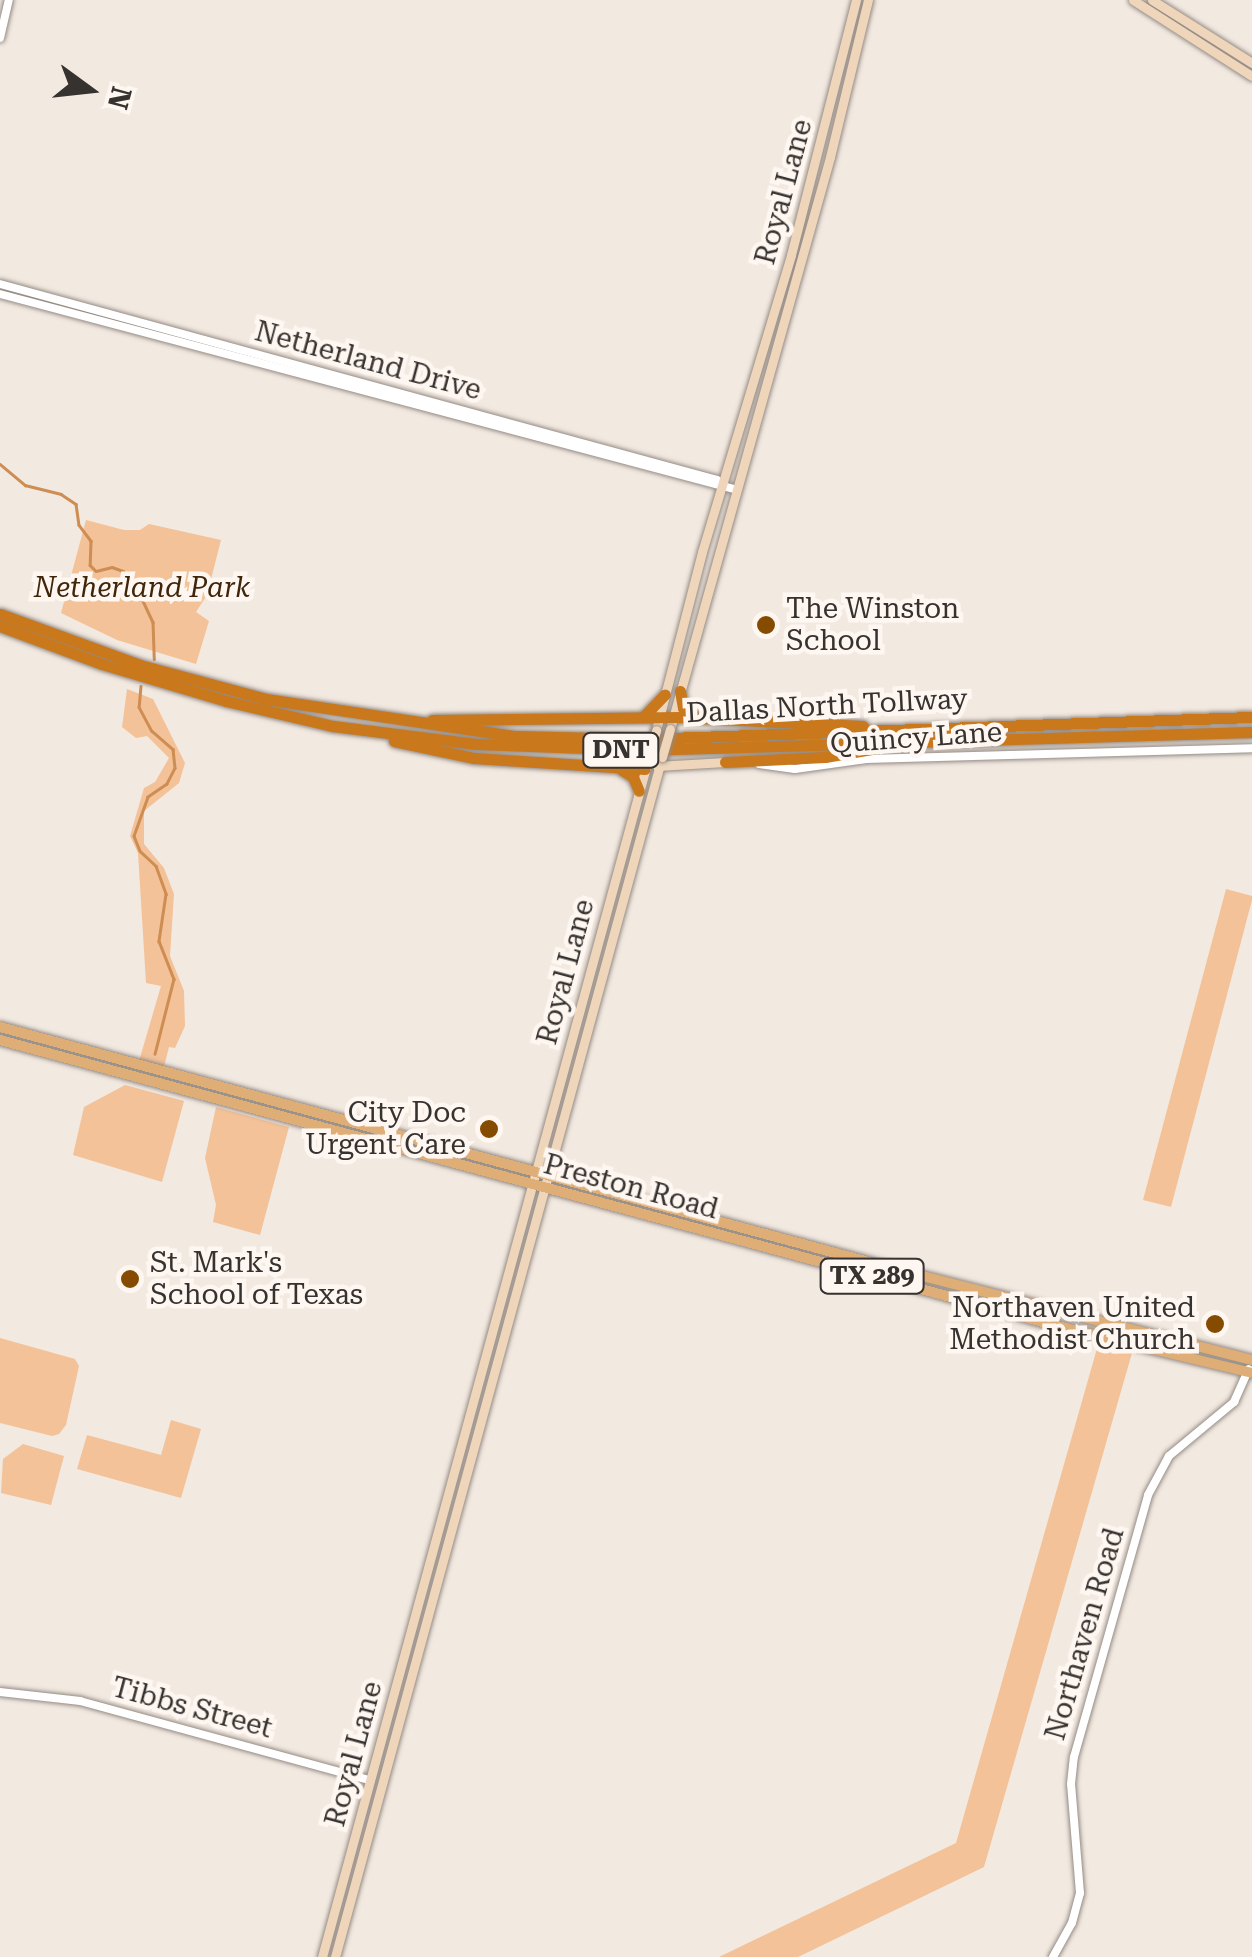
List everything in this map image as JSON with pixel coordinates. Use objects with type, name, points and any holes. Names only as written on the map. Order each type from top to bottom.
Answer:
[{"type":"highway","name":"Dallas North Tollway","points":[[0,614],[184,678],[266,699],[393,721],[561,738],[1252,732]]},
{"type":"highway","name":"Dallas North Tollway","points":[[0,626],[184,690],[346,728],[476,744],[574,750],[1252,717]]},
{"type":"highway","points":[[680,691],[683,708],[697,717]]},
{"type":"highway","points":[[638,718],[654,709],[665,694]]},
{"type":"highway","points":[[393,721],[638,718],[657,724],[697,717],[794,719],[897,736]]},
{"type":"highway","points":[[346,728],[474,758],[622,770],[646,763]]},
{"type":"highway","points":[[724,762],[825,757],[897,736]]},
{"type":"highway","points":[[622,770],[633,777],[638,791]]},
{"type":"main road","name":"Royal Lane","points":[[322,1957],[702,552],[799,224],[856,0]]},
{"type":"main road","name":"Royal Lane","points":[[335,1957],[696,625],[810,228],[868,0]]},
{"type":"main road","points":[[1133,0],[1252,76]]},
{"type":"main road","points":[[1152,0],[1252,62]]},
{"type":"main road","points":[[847,36],[858,39]]},
{"type":"main road","points":[[799,224],[810,228]]},
{"type":"main road","points":[[756,374],[767,378]]},
{"type":"main road","points":[[702,552],[715,557]]},
{"type":"main road","points":[[684,620],[696,625]]},
{"type":"main road","name":"Quincy Lane","points":[[646,763],[724,762]]},
{"type":"main road","points":[[605,916],[617,919]]},
{"type":"main road","points":[[588,976],[601,979]]},
{"type":"main road","name":"Preston Road","points":[[0,1026],[534,1179],[1131,1332],[1252,1359]]},
{"type":"main road","name":"Preston Road","points":[[0,1040],[425,1149]]},
{"type":"main road","points":[[566,1055],[580,1059]]},
{"type":"main road","points":[[558,1086],[572,1089]]},
{"type":"main road","name":"Preston Road","points":[[711,1225],[1128,1344],[1250,1373]]},
{"type":"main road","points":[[1128,1344],[1131,1332]]},
{"type":"main road","points":[[423,1586],[435,1589]]},
{"type":"main road","points":[[332,1919],[344,1922]]},
{"type":"street","points":[[0,38],[9,0]]},
{"type":"street","name":"Netherland Drive","points":[[0,284],[298,370]]},
{"type":"street","name":"Netherland Drive","points":[[0,294],[717,480],[734,489]]},
{"type":"street","name":"Quincy Lane","points":[[724,762],[795,769],[866,759],[1252,748]]},
{"type":"street","name":"Northaven Road","points":[[1053,1957],[1072,1923],[1080,1893],[1071,1784],[1074,1757],[1148,1495],[1160,1467],[1227,1411],[1250,1373],[1252,1359]]},
{"type":"street","name":"Tibbs Street","points":[[0,1692],[80,1701],[370,1780]]},
{"type":"green space","name":"Netherland Park","points":[[86,520],[124,530],[140,530],[149,524],[221,540],[207,595],[196,612],[209,621],[196,664],[117,640],[61,613]]},
{"type":"green space","points":[[127,689],[153,699],[185,763],[179,783],[144,811],[144,844],[164,868],[174,894],[170,956],[184,991],[185,1026],[175,1048],[169,1047],[164,1067],[139,1061],[161,986],[146,983],[138,853],[130,836],[144,788],[155,782],[169,758],[147,736],[136,738],[122,727]]},
{"type":"green space","points":[[1226,889],[1252,896],[1252,900],[1171,1207],[1143,1200]]},
{"type":"green space","points":[[125,1085],[184,1101],[162,1182],[73,1155],[84,1107]]},
{"type":"green space","points":[[216,1107],[289,1127],[260,1235],[213,1222],[216,1205],[205,1158]]},
{"type":"green space","points":[[0,1338],[75,1359],[79,1366],[66,1425],[59,1434],[52,1436],[0,1423]]},
{"type":"green space","points":[[1098,1345],[1132,1353],[984,1867],[798,1957],[719,1957],[956,1843]]},
{"type":"green space","points":[[171,1420],[201,1429],[181,1498],[77,1469],[87,1435],[161,1455]]},
{"type":"green space","points":[[23,1444],[64,1456],[51,1505],[1,1493],[3,1459]]},
{"type":"waterway","points":[[0,464],[25,485],[61,494],[76,504],[79,525],[91,541],[90,565],[96,571],[112,567],[123,571],[137,588],[153,622],[154,659]]},
{"type":"waterway","points":[[141,686],[139,707],[152,731],[173,749],[175,768],[167,784],[148,797],[134,836],[140,851],[156,866],[166,894],[159,941],[174,979],[155,1054]]},
{"type":"place","name":"The Winston School","points":[[766,625]]},
{"type":"place","name":"City Doc Urgent Care","points":[[489,1129]]},
{"type":"place","name":"St. Mark's School of Texas","points":[[130,1279]]},
{"type":"place","name":"Northaven United Methodist Church","points":[[1215,1324]]}]
